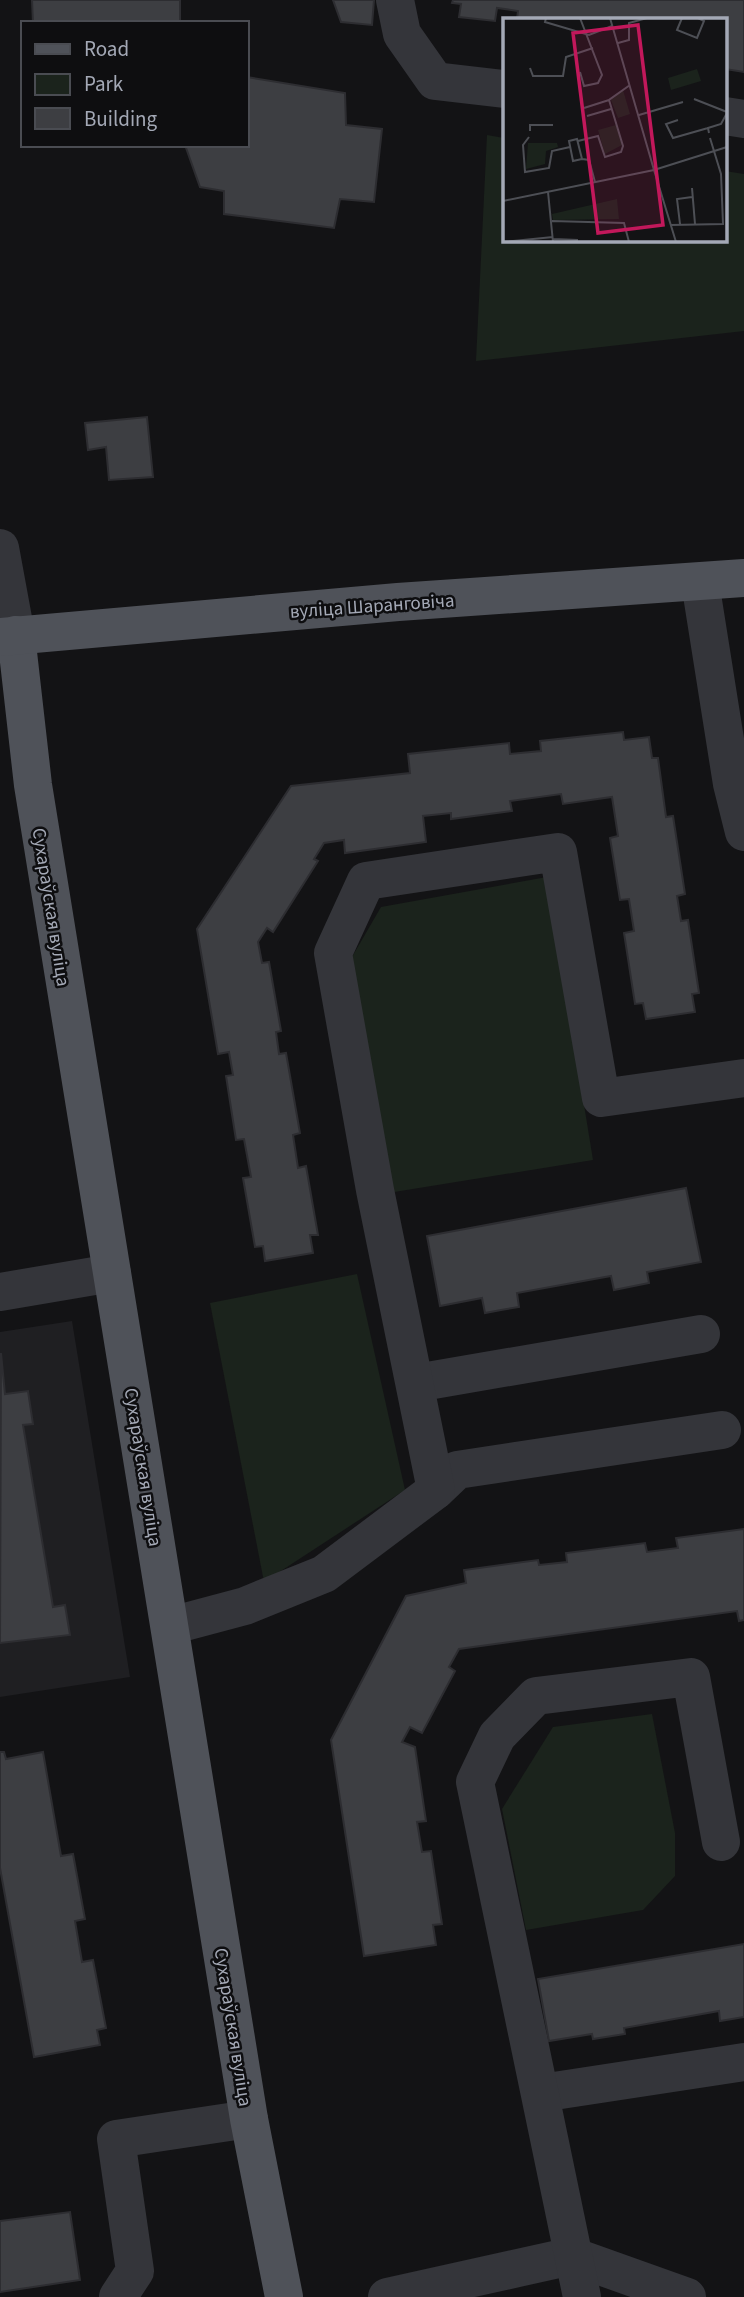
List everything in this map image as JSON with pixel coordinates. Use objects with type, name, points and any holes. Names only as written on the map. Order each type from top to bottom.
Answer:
[{"type":"main road","name":"вуліца Шаранговіча","points":[[8,636],[398,602],[744,578]]},
{"type":"main road","name":"Сухараўская вуліца","points":[[8,636],[248,2119],[284,2297]]},
{"type":"street","points":[[395,0],[401,34],[435,80],[503,89]]},
{"type":"street","points":[[726,116],[744,119]]},
{"type":"street","points":[[0,548],[8,636]]},
{"type":"street","points":[[699,582],[732,784],[744,832]]},
{"type":"street","points":[[436,1490],[375,1190],[333,953],[366,881],[558,852],[601,1098],[744,1078]]},
{"type":"street","points":[[0,1292],[112,1273]]},
{"type":"street","points":[[416,1383],[701,1334]]},
{"type":"street","points":[[170,1626],[245,1606],[324,1574],[436,1490],[457,1470],[722,1430]]},
{"type":"street","points":[[582,2297],[475,1782],[497,1737],[536,1696],[691,1677],[721,1842]]},
{"type":"street","points":[[541,2093],[744,2062]]},
{"type":"street","points":[[118,2297],[135,2272],[116,2139],[248,2119]]},
{"type":"street","points":[[387,2297],[572,2256],[687,2297]]},
{"type":"shaded area","points":[[72,1321],[130,1677],[0,1697],[0,1332]]},
{"type":"green space","points":[[487,135],[503,138],[503,242],[726,242],[726,171],[744,174],[744,331],[476,361]]},
{"type":"green space","points":[[547,877],[593,1160],[388,1193],[352,957],[381,907]]},
{"type":"green space","points":[[357,1274],[405,1490],[264,1582],[210,1303]]},
{"type":"green space","points":[[652,1714],[675,1833],[675,1876],[643,1910],[526,1930],[502,1809],[553,1727]]},
{"type":"building","points":[[32,0],[180,0],[180,21],[33,21]]},
{"type":"building","points":[[333,0],[374,0],[372,25],[341,22]]},
{"type":"building","points":[[453,0],[744,0],[744,72],[726,69],[726,18],[517,18],[518,11],[497,8],[495,21],[459,17],[461,4],[452,3]]},
{"type":"building","points":[[248,77],[345,93],[346,125],[382,129],[374,202],[340,199],[334,228],[224,214],[224,191],[200,187],[186,147],[248,147]]},
{"type":"building","points":[[147,417],[153,477],[109,480],[106,447],[88,450],[85,423]]},
{"type":"building","points":[[623,732],[624,740],[649,737],[652,758],[658,758],[666,817],[673,816],[685,894],[677,896],[681,921],[688,920],[699,993],[692,994],[695,1012],[646,1019],[643,1003],[635,1004],[624,933],[634,931],[629,899],[620,900],[610,838],[618,836],[612,797],[563,804],[561,794],[510,801],[512,811],[451,819],[451,813],[423,816],[426,842],[345,853],[344,840],[324,843],[314,859],[318,861],[273,932],[267,928],[258,942],[262,963],[269,962],[281,1031],[276,1032],[279,1054],[286,1053],[300,1133],[293,1135],[298,1168],[306,1166],[318,1235],[310,1235],[313,1253],[265,1261],[263,1246],[255,1247],[243,1178],[251,1177],[244,1139],[236,1140],[226,1076],[233,1075],[229,1052],[218,1054],[197,929],[291,786],[410,773],[408,754],[509,743],[510,754],[541,751],[540,741]]},
{"type":"building","points":[[686,1188],[701,1262],[647,1272],[649,1283],[614,1290],[611,1276],[517,1293],[519,1307],[485,1313],[482,1298],[440,1306],[427,1236]]},
{"type":"building","points":[[1,1353],[5,1394],[28,1391],[33,1424],[23,1425],[53,1607],[65,1605],[70,1635],[0,1643]]},
{"type":"building","points":[[744,1529],[744,1620],[739,1621],[737,1611],[459,1649],[449,1667],[455,1671],[422,1733],[410,1727],[402,1742],[415,1747],[426,1821],[417,1822],[422,1852],[431,1851],[442,1924],[433,1925],[436,1945],[364,1956],[331,1740],[406,1596],[466,1583],[464,1570],[538,1560],[539,1565],[567,1562],[566,1553],[645,1543],[647,1552],[678,1548],[676,1538]]},
{"type":"building","points":[[0,1752],[4,1752],[6,1759],[43,1752],[61,1856],[73,1854],[85,1919],[75,1921],[82,1962],[93,1960],[106,2028],[97,2030],[100,2045],[34,2057],[0,1868]]},
{"type":"building","points":[[744,1944],[744,2017],[720,2021],[719,2011],[624,2028],[625,2034],[593,2039],[592,2034],[549,2041],[538,1979]]},
{"type":"building","points":[[70,2212],[80,2280],[0,2292],[0,2221]]}]
